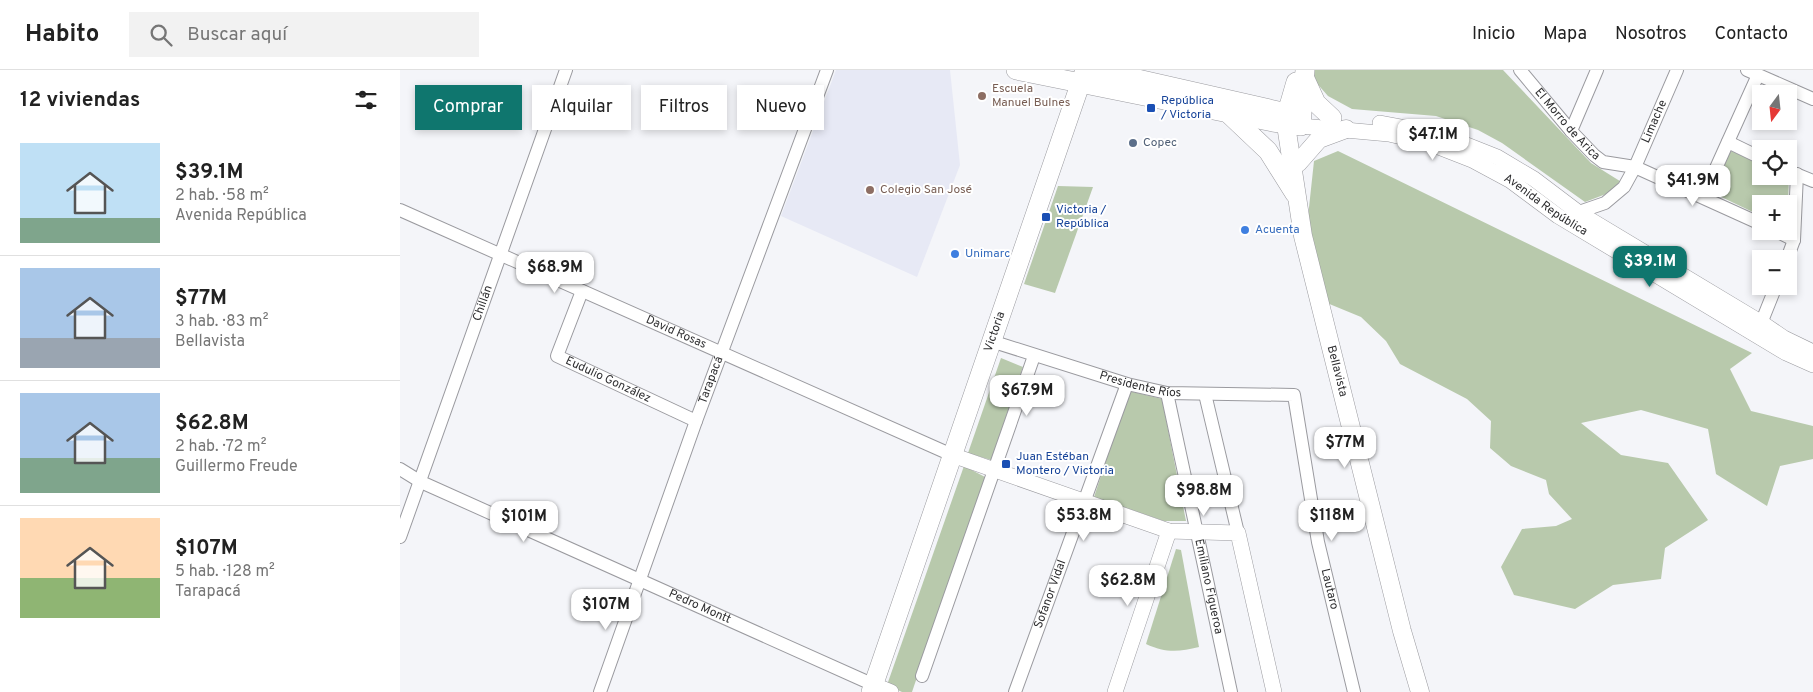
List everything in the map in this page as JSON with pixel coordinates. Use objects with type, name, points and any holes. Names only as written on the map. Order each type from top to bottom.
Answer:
[{"type":"main road","name":"Avenida República","points":[[1016,70],[1082,77],[1227,113],[1294,120]]},
{"type":"main road","name":"Avenida República","points":[[1098,70],[1294,120]]},
{"type":"main road","name":"Bellavista","points":[[1303,73],[1294,120],[1296,194],[1308,256],[1400,622],[1420,692]]},
{"type":"main road","points":[[1298,163],[1319,139],[1339,124],[1316,103],[1303,73]]},
{"type":"main road","name":"Victoria","points":[[879,690],[952,454],[1082,77]]},
{"type":"main road","points":[[1227,113],[1247,129],[1268,151],[1296,194]]},
{"type":"main road","name":"Bellavista","points":[[1294,120],[1298,163],[1296,194]]},
{"type":"street","name":"Chillán","points":[[400,536],[421,482],[566,70]]},
{"type":"street","name":"Tarapacá","points":[[600,692],[696,421],[827,70]]},
{"type":"street","name":"El Morro de Arica","points":[[1520,70],[1571,131],[1603,162],[1635,167],[1752,220]]},
{"type":"street","points":[[1571,131],[1597,70]]},
{"type":"street","name":"Limache","points":[[1558,216],[1578,213],[1605,203],[1624,187],[1635,167],[1676,70]]},
{"type":"street","points":[[1703,197],[1728,142],[1753,72],[1813,99]]},
{"type":"street","name":"Avenida República","points":[[1294,120],[1339,124],[1401,125],[1439,134],[1471,145],[1516,167],[1578,213],[1760,328],[1786,353],[1813,365]]},
{"type":"street","name":"Avenida República","points":[[1339,124],[1410,138],[1452,152],[1511,181],[1558,216],[1760,328],[1813,352]]},
{"type":"street","points":[[1728,142],[1752,154]]},
{"type":"street","points":[[1797,174],[1813,181]]},
{"type":"street","name":"David Rosas","points":[[400,210],[952,454]]},
{"type":"street","points":[[1790,250],[1794,240]]},
{"type":"street","name":"Eudulio González","points":[[582,291],[557,356],[696,421]]},
{"type":"street","points":[[1760,328],[1773,295]]},
{"type":"street","name":"Presidente Ríos","points":[[991,341],[1126,384],[1168,393],[1294,395]]},
{"type":"street","points":[[922,676],[1034,356]]},
{"type":"street","name":"Sofanor Vidal","points":[[1016,692],[1126,384]]},
{"type":"street","name":"Emiliano Figueroa","points":[[1168,393],[1231,692]]},
{"type":"street","points":[[1204,394],[1274,692]]},
{"type":"street","name":"Lautaro","points":[[1294,395],[1318,542],[1354,692]]},
{"type":"street","points":[[952,454],[1169,531],[1238,533]]},
{"type":"street","name":"Pedro Montt","points":[[400,469],[421,482],[639,579],[879,690]]},
{"type":"street","points":[[1115,692],[1169,531]]},
{"type":"shaded area","name":"Colegio San José","points":[[836,70],[950,70],[960,165],[917,277],[781,216],[813,130],[824,130],[824,102]]},
{"type":"green space","points":[[1313,70],[1503,70],[1591,163],[1623,183],[1606,194],[1585,202],[1502,143],[1478,130],[1436,116],[1352,109],[1328,96],[1313,79]]},
{"type":"green space","points":[[1338,151],[1752,353],[1730,369],[1751,411],[1813,426],[1813,459],[1780,466],[1767,506],[1716,474],[1708,429],[1641,410],[1581,423],[1621,455],[1668,463],[1708,520],[1665,548],[1661,579],[1613,585],[1575,609],[1514,595],[1501,567],[1522,529],[1556,526],[1572,519],[1549,494],[1546,480],[1511,466],[1490,448],[1491,421],[1467,399],[1400,364],[1386,341],[1361,317],[1327,303],[1307,226],[1314,161]]},
{"type":"green space","points":[[1731,151],[1752,160],[1752,185],[1789,185],[1788,195],[1752,195],[1752,212],[1711,192]]},
{"type":"green space","points":[[1058,186],[1093,187],[1055,293],[1024,284]]},
{"type":"green space","points":[[1001,358],[1023,367],[991,460],[968,453]]},
{"type":"green space","points":[[1129,391],[1162,399],[1186,521],[1164,521],[1094,497]]},
{"type":"green space","points":[[964,466],[985,477],[912,692],[902,692],[887,685]]},
{"type":"green space","points":[[1176,549],[1181,550],[1199,647],[1172,651],[1146,644]]},
{"type":"place","name":"Escuela Manuel Bulnes","points":[[982,96]]},
{"type":"place","name":"República / Victoria","points":[[1151,108]]},
{"type":"place","name":"Copec","points":[[1133,143]]},
{"type":"place","name":"Colegio San José","points":[[870,190]]},
{"type":"place","name":"Victoria / República","points":[[1046,217]]},
{"type":"place","name":"Acuenta","points":[[1245,230]]},
{"type":"place","name":"Unimarc","points":[[955,254]]},
{"type":"place","name":"Juan Estéban Montero / Victoria","points":[[1006,464]]}]
